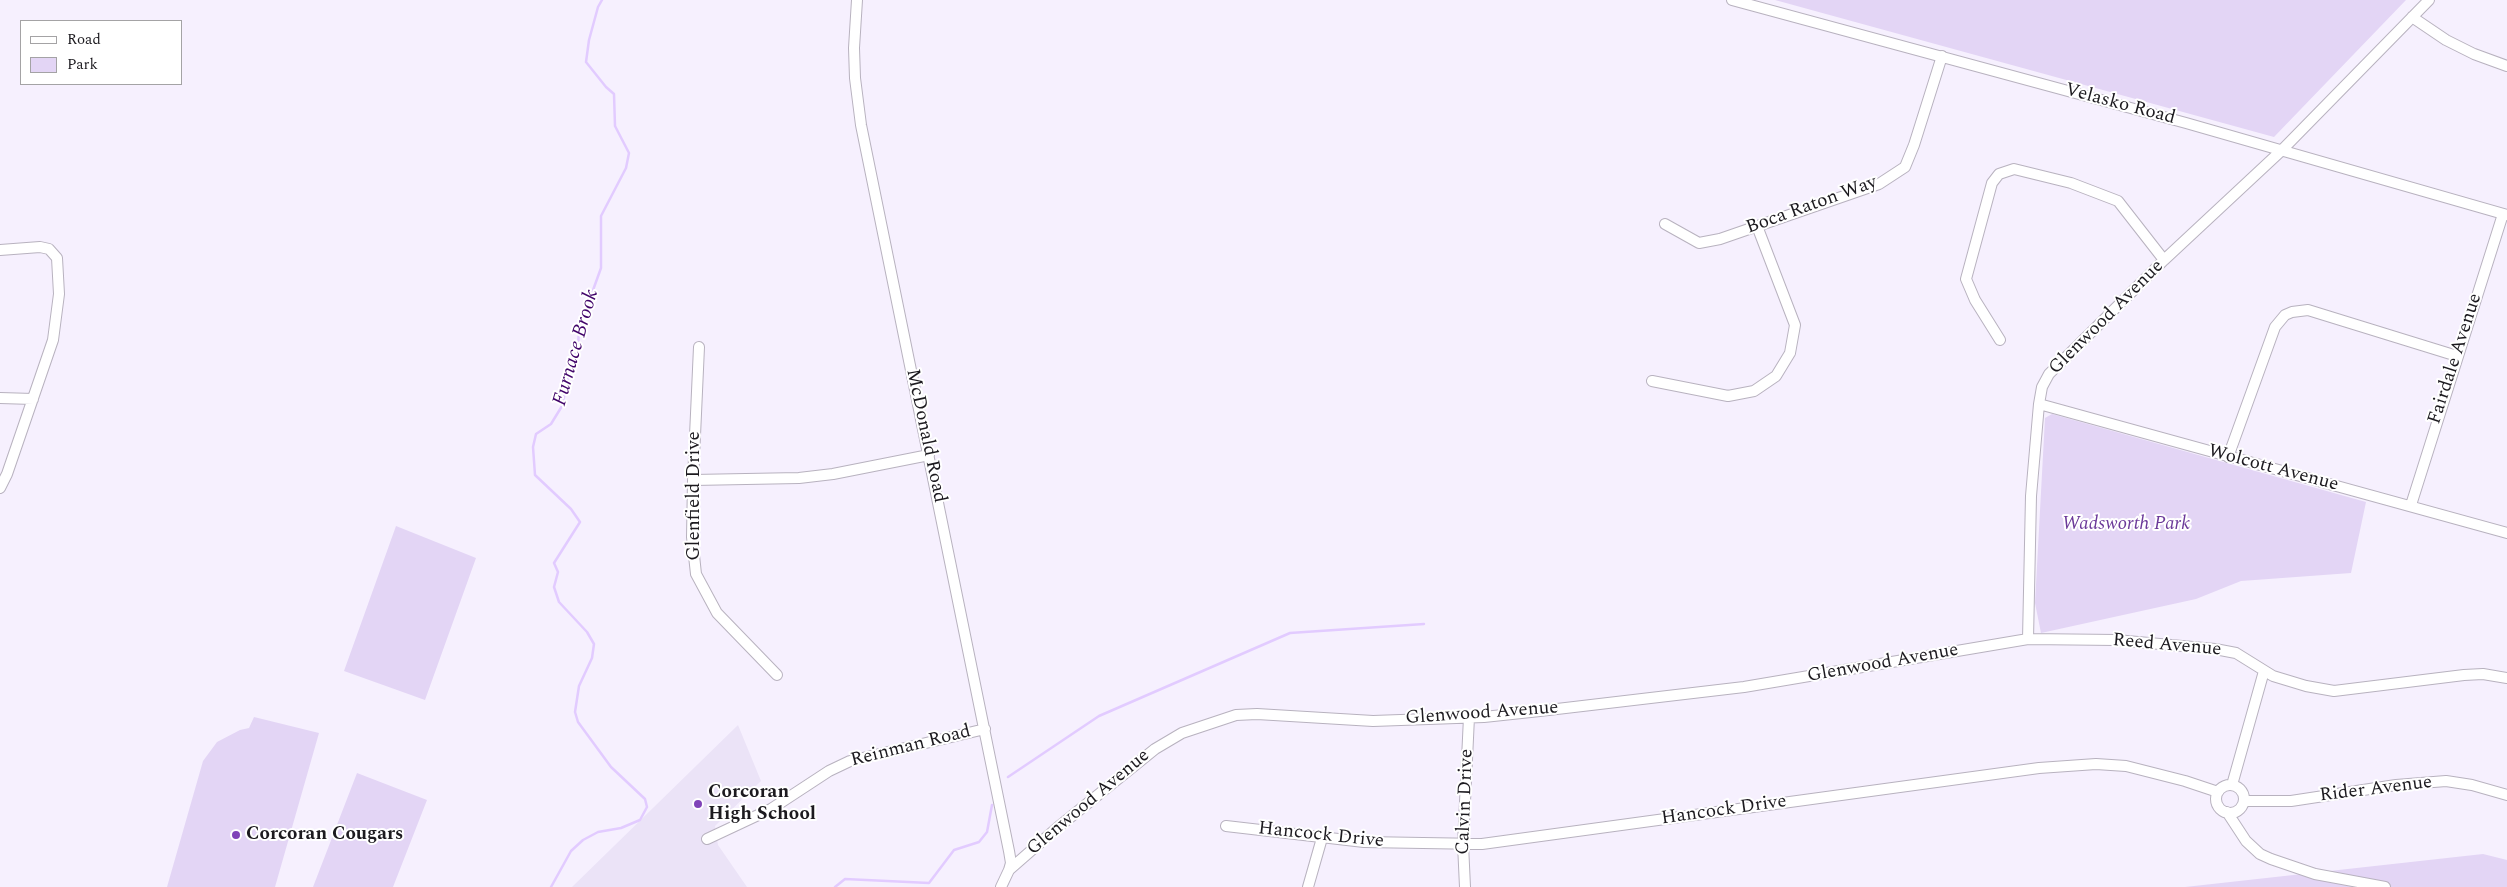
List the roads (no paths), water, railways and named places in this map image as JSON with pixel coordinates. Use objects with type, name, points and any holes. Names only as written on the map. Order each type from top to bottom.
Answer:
[{"type":"street","name":"McDonald Road","points":[[857,0],[854,48],[855,78],[861,125],[985,729],[1009,851],[1011,864],[1009,870]]},
{"type":"street","name":"Velasko Road","points":[[1732,0],[2282,150],[2505,214]]},
{"type":"street","name":"Glenwood Avenue","points":[[1001,887],[1009,870],[1057,828],[1155,749],[1182,733],[1208,723],[1236,716],[1257,714],[1373,721],[1540,712],[1744,687],[2028,639],[2031,496],[2042,387],[2058,363],[2164,260],[2282,150],[2430,0]]},
{"type":"street","points":[[2412,17],[2446,40],[2474,54],[2507,66]]},
{"type":"street","name":"Boca Raton Way","points":[[1665,224],[1699,243],[1757,226],[1879,184],[1904,167],[1914,145],[1942,56]]},
{"type":"street","points":[[2000,340],[1975,300],[1966,279],[1992,183],[2004,172],[2014,169],[2071,183],[2118,201],[2164,260]]},
{"type":"street","name":"Fairdale Avenue","points":[[2411,505],[2457,356],[2505,214]]},
{"type":"street","points":[[1652,381],[1728,396],[1754,391],[1776,376],[1790,353],[1795,325],[1757,226]]},
{"type":"street","points":[[0,250],[40,247],[52,251],[57,258],[59,294],[52,340],[0,488]]},
{"type":"street","points":[[2228,457],[2274,327],[2285,315],[2308,310],[2457,356]]},
{"type":"street","name":"Glenfield Drive","points":[[700,347],[693,480],[692,537],[696,574],[718,613],[777,675]]},
{"type":"street","points":[[0,398],[33,398]]},
{"type":"street","name":"Wolcott Avenue","points":[[2039,404],[2507,533]]},
{"type":"street","points":[[693,480],[808,477],[929,455]]},
{"type":"street","name":"Reed Avenue","points":[[2028,639],[2116,640],[2215,649],[2236,653],[2264,671],[2306,686],[2334,691],[2464,675],[2483,674],[2507,678]]},
{"type":"street","points":[[2232,785],[2264,671]]},
{"type":"street","name":"Calvin Drive","points":[[1465,887],[1463,844],[1469,717]]},
{"type":"street","name":"Reinman Road","points":[[707,839],[771,809],[829,771],[850,761],[985,729]]},
{"type":"street","name":"Hancock Drive","points":[[1226,826],[1364,842],[1463,844],[1514,842],[1720,811],[2038,768],[2086,765],[2126,766],[2185,781],[2218,792]]},
{"type":"street","name":"Rider Avenue","points":[[2244,801],[2291,801],[2396,785],[2446,781],[2472,785],[2507,795]]},
{"type":"street","points":[[2226,812],[2240,809],[2244,801],[2242,792],[2232,785],[2224,786],[2218,792],[2217,805],[2226,812],[2246,840],[2260,854],[2314,874],[2385,887]]},
{"type":"street","points":[[1308,887],[1322,838]]},
{"type":"waterway","name":"Furnace Brook","points":[[551,887],[571,851],[583,840],[598,832],[621,828],[640,820],[647,807],[645,799],[611,767],[578,722],[575,712],[579,686],[592,658],[594,644],[587,632],[559,602],[554,587],[558,572],[554,563],[580,522],[571,509],[535,475],[533,447],[536,434],[551,424],[562,406],[569,374],[578,347],[579,329],[601,268],[601,216],[626,168],[629,153],[615,126],[614,94],[586,62],[589,40],[598,7],[602,0]]},
{"type":"waterway","points":[[1008,777],[1099,716],[1290,633],[1424,624]]},
{"type":"waterway","points":[[835,887],[845,879],[929,883],[954,850],[979,842],[987,832],[992,805]]},
{"type":"place","name":"Corcoran High School","points":[[698,804]]},
{"type":"place","name":"Corcoran Cougars","points":[[236,835]]},
{"type":"park label","name":"Wadsworth Park","points":[[2126,525]]}]
